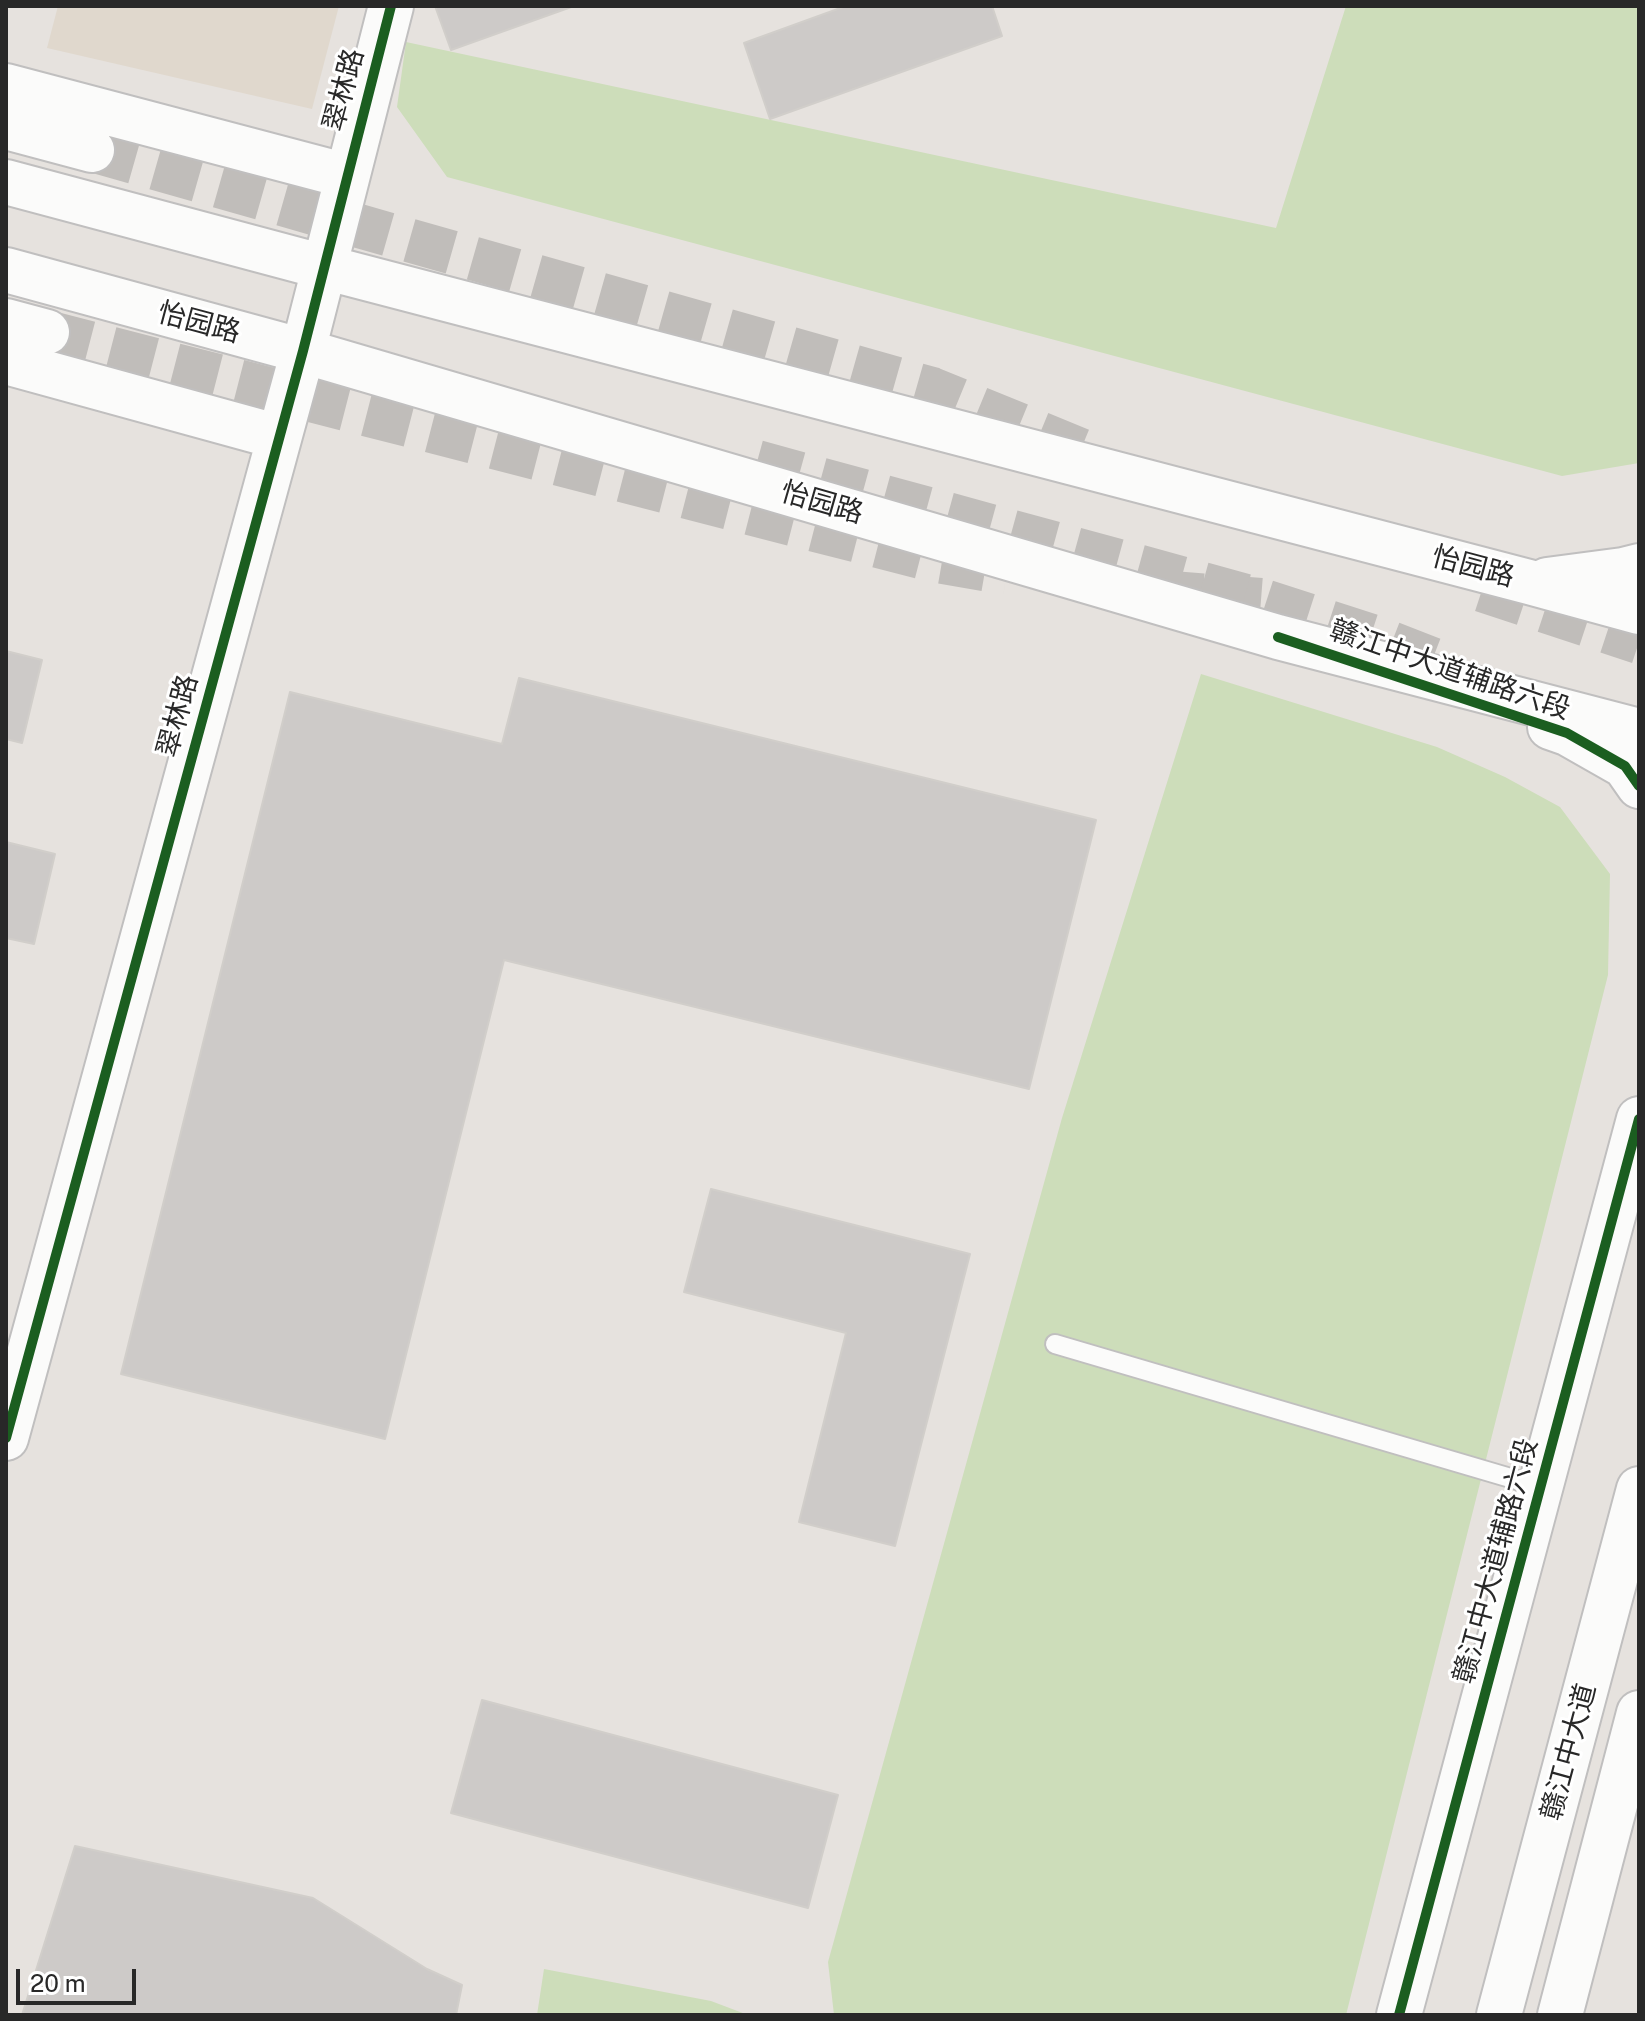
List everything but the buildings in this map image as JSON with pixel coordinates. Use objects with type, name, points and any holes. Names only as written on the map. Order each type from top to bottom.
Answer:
[{"type":"main road","name":"翠林路","points":[[6,1438],[303,351],[391,6]]},
{"type":"main road","points":[[6,86],[347,176]]},
{"type":"main road","points":[[6,127],[92,150]]},
{"type":"main road","name":"怡园路","points":[[6,182],[1639,612]]},
{"type":"main road","name":"怡园路","points":[[6,270],[303,351],[1278,637],[1639,731]]},
{"type":"main road","points":[[6,321],[47,332]]},
{"type":"main road","points":[[6,362],[279,437]]},
{"type":"main road","points":[[1529,582],[1639,566]]},
{"type":"main road","name":"赣江中大道辅路六段","points":[[1278,637],[1567,733],[1625,766],[1639,786]]},
{"type":"main road","name":"赣江中大道辅路六段","points":[[1399,2015],[1639,1119]]},
{"type":"main road","name":"赣江中大道","points":[[1499,2015],[1639,1489]]},
{"type":"main road","name":"赣江中大道","points":[[1560,2015],[1639,1713]]},
{"type":"lane","points":[[1055,1344],[1541,1487]]},
{"type":"shaded area","points":[[58,6],[339,6],[312,109],[47,48]]},
{"type":"green space","points":[[1346,6],[1639,6],[1639,463],[1562,476],[447,177],[397,107],[406,42],[1276,228]]},
{"type":"green space","points":[[1201,674],[1437,747],[1505,777],[1560,807],[1610,874],[1608,975],[1346,2015],[834,2015],[828,1962],[1062,1118]]},
{"type":"green space","points":[[544,1969],[711,2001],[748,2015],[537,2015]]},
{"type":"tunnel","points":[[92,150],[932,389],[1083,451]]},
{"type":"tunnel","points":[[47,332],[932,560],[1007,573]]},
{"type":"tunnel","points":[[757,462],[1261,600],[1375,637],[1450,666]]},
{"type":"tunnel","points":[[1482,590],[1639,642]]},
{"type":"tunnel","points":[[1159,592],[1261,600]]},
{"type":"cycle path","points":[[6,1438],[303,351],[391,6]]},
{"type":"cycle path","points":[[1278,637],[1567,733],[1625,766],[1639,786]]},
{"type":"cycle path","points":[[1399,2015],[1639,1119]]}]
